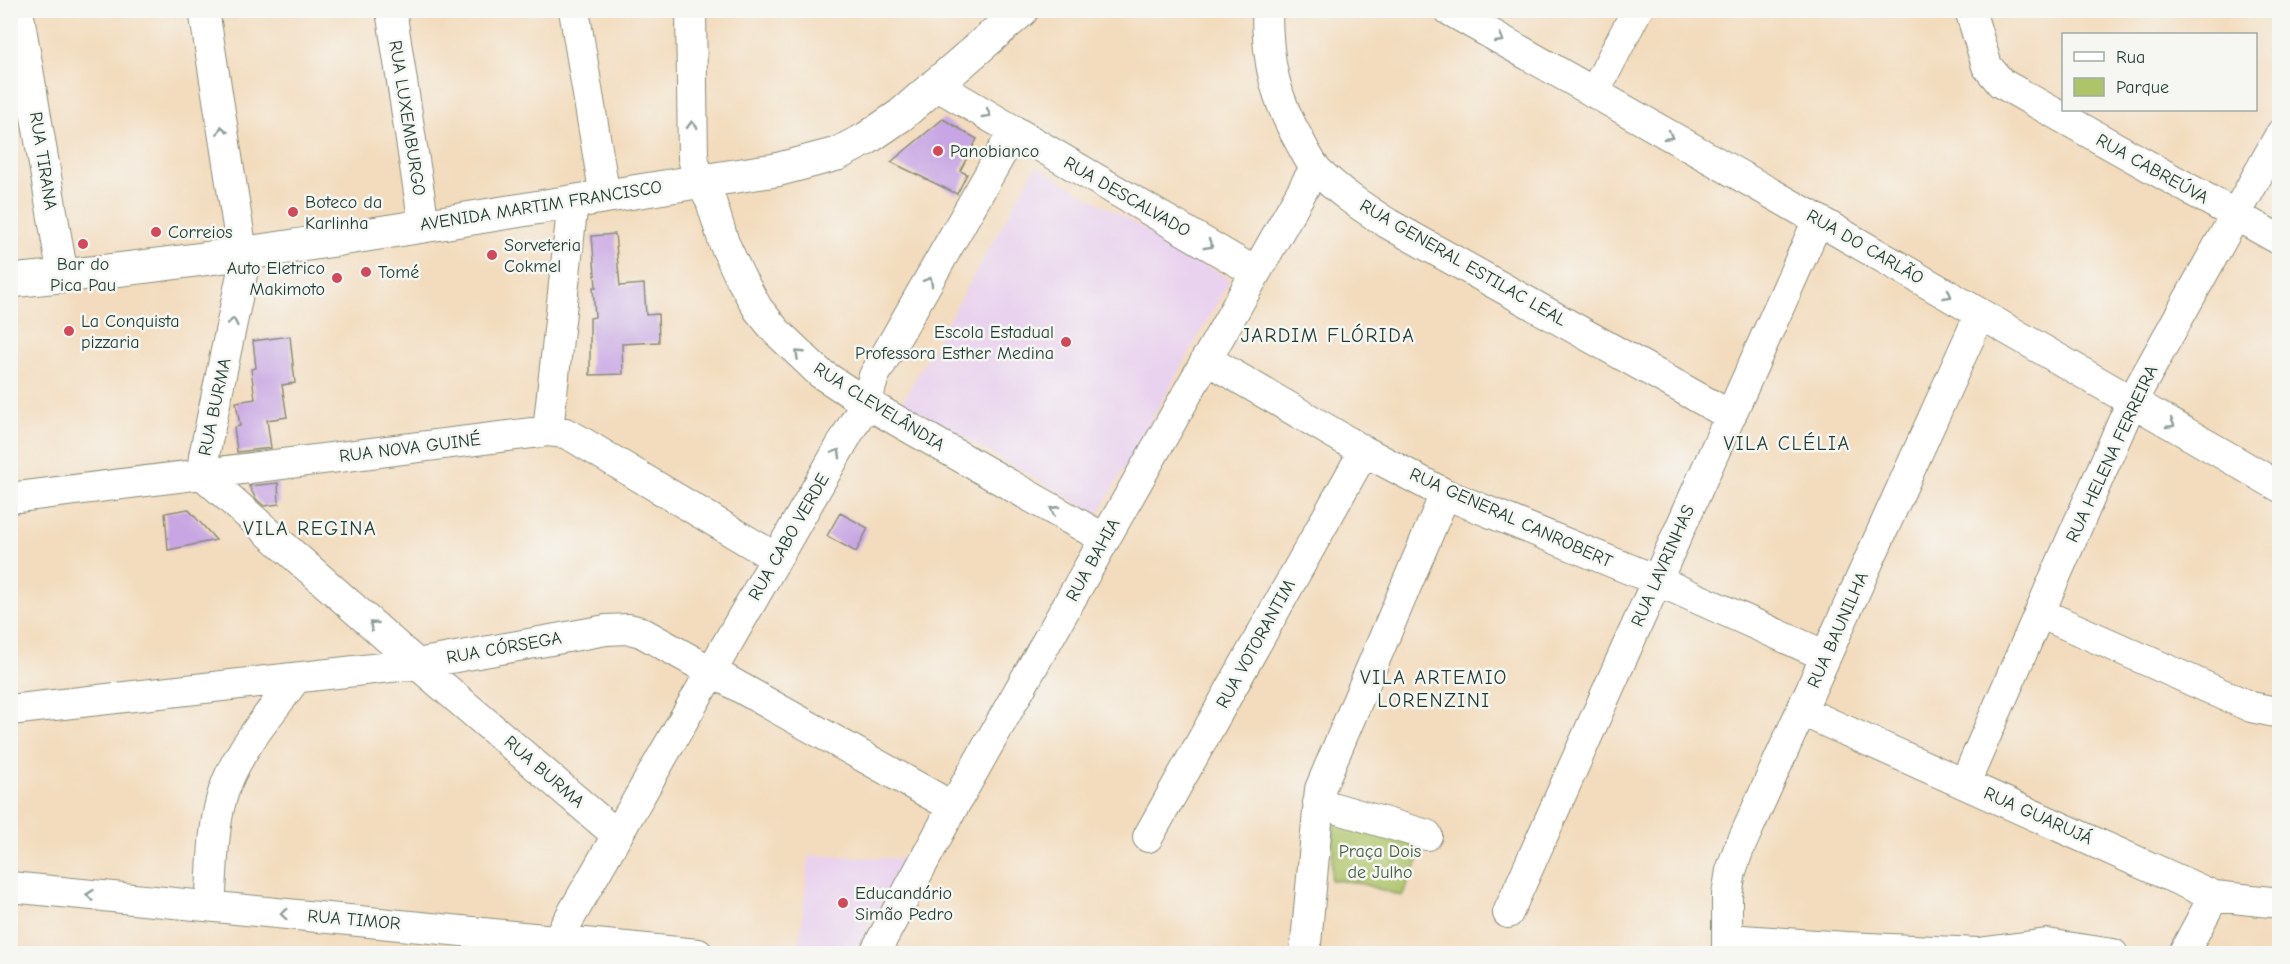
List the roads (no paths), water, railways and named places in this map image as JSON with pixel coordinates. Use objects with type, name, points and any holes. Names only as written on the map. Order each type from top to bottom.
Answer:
[{"type":"main road","name":"AVENIDA MARTIM FRANCISCO","points":[[10,281],[63,277],[242,253],[776,171],[837,154],[866,139],[901,115],[1022,10]]},
{"type":"street","name":"RUA TIRANA","points":[[18,10],[63,277]]},
{"type":"street","name":"RUA BURMA","points":[[204,10],[244,273],[202,474],[417,664],[617,835]]},
{"type":"street","name":"RUA LUXEMBURGO","points":[[391,10],[424,225]]},
{"type":"street","points":[[574,10],[604,197]]},
{"type":"street","name":"RUA CLEVELÂNDIA","points":[[691,10],[693,158],[700,182],[711,201],[732,260],[758,309],[776,331],[820,373],[866,403],[1105,539]]},
{"type":"street","name":"RUA GENERAL ESTILAC LEAL","points":[[1267,10],[1268,52],[1278,97],[1286,118],[1315,168],[1362,207],[1387,223],[1731,416]]},
{"type":"street","name":"RUA DO CARLÃO","points":[[1449,10],[2280,487]]},
{"type":"street","points":[[1594,93],[1637,10]]},
{"type":"street","name":"RUA CABREÚVA","points":[[1970,10],[1987,66],[2001,83],[2280,240]]},
{"type":"street","name":"RUA DESCALVADO","points":[[936,85],[1255,272]]},
{"type":"street","name":"RUA CABO VERDE","points":[[557,940],[866,403],[874,376],[1014,131]]},
{"type":"street","name":"RUA HELENA FERREIRA","points":[[1965,783],[2132,401],[2280,135]]},
{"type":"street","name":"RUA BAHIA","points":[[874,954],[953,807],[1315,168]]},
{"type":"street","points":[[548,431],[573,201]]},
{"type":"street","name":"RUA LAVRINHAS","points":[[1508,913],[1818,220]]},
{"type":"street","name":"RUA BAUNILHA","points":[[1727,946],[1727,895],[1731,871],[1738,851],[1980,314]]},
{"type":"street","name":"RUA GENERAL CANROBERT","points":[[1206,359],[1364,451],[1445,494],[1656,580],[1826,656]]},
{"type":"street","name":"RUA NOVA GUINÉ","points":[[10,498],[548,431],[565,433],[575,438],[776,558]]},
{"type":"street","name":"RUA VOTORANTIM","points":[[1148,837],[1364,451]]},
{"type":"street","points":[[1305,954],[1318,803],[1323,779],[1445,494]]},
{"type":"street","points":[[2040,613],[2251,707],[2280,713]]},
{"type":"street","name":"RUA CÓRSEGA","points":[[15,702],[296,678],[417,664],[618,628],[641,632],[953,807]]},
{"type":"street","points":[[210,906],[218,813],[226,784],[245,749],[296,678]]},
{"type":"street","name":"RUA GUARUJÁ","points":[[1802,711],[2214,896],[2280,903]]},
{"type":"street","points":[[1318,803],[1427,835]]},
{"type":"street","name":"RUA TIMOR","points":[[10,887],[210,906],[431,940],[519,936],[698,954]]},
{"type":"street","points":[[2183,954],[2214,896]]},
{"type":"street","points":[[484,954],[519,936]]},
{"type":"street","points":[[1727,946],[1846,947],[1978,953],[2047,944],[2114,954]]},
{"type":"place","name":"Panobianco","points":[[938,151]]},
{"type":"place","name":"Boteco da Karlinha","points":[[293,212]]},
{"type":"place","name":"Correios","points":[[156,232]]},
{"type":"place","name":"Bar do Pica Pau","points":[[83,244]]},
{"type":"place","name":"Sorveteria Cokmel","points":[[492,255]]},
{"type":"place","name":"Tomé","points":[[366,272]]},
{"type":"place","name":"Auto Eletrico Makimoto","points":[[337,278]]},
{"type":"place","name":"La Conquista pizzaria","points":[[69,331]]},
{"type":"place","name":"Escola Estadual Professora Esther Medina","points":[[1066,342]]},
{"type":"place","name":"Educandário Simão Pedro","points":[[843,903]]},
{"type":"district","name":"JARDIM FLÓRIDA","points":[[1328,335]]},
{"type":"district","name":"VILA CLÉLIA","points":[[1787,443]]},
{"type":"district","name":"VILA REGINA","points":[[310,528]]},
{"type":"district","name":"VILA ARTEMIO LORENZINI","points":[[1434,688]]},
{"type":"park label","name":"Praça Dois de Julho","points":[[1380,861]]}]
